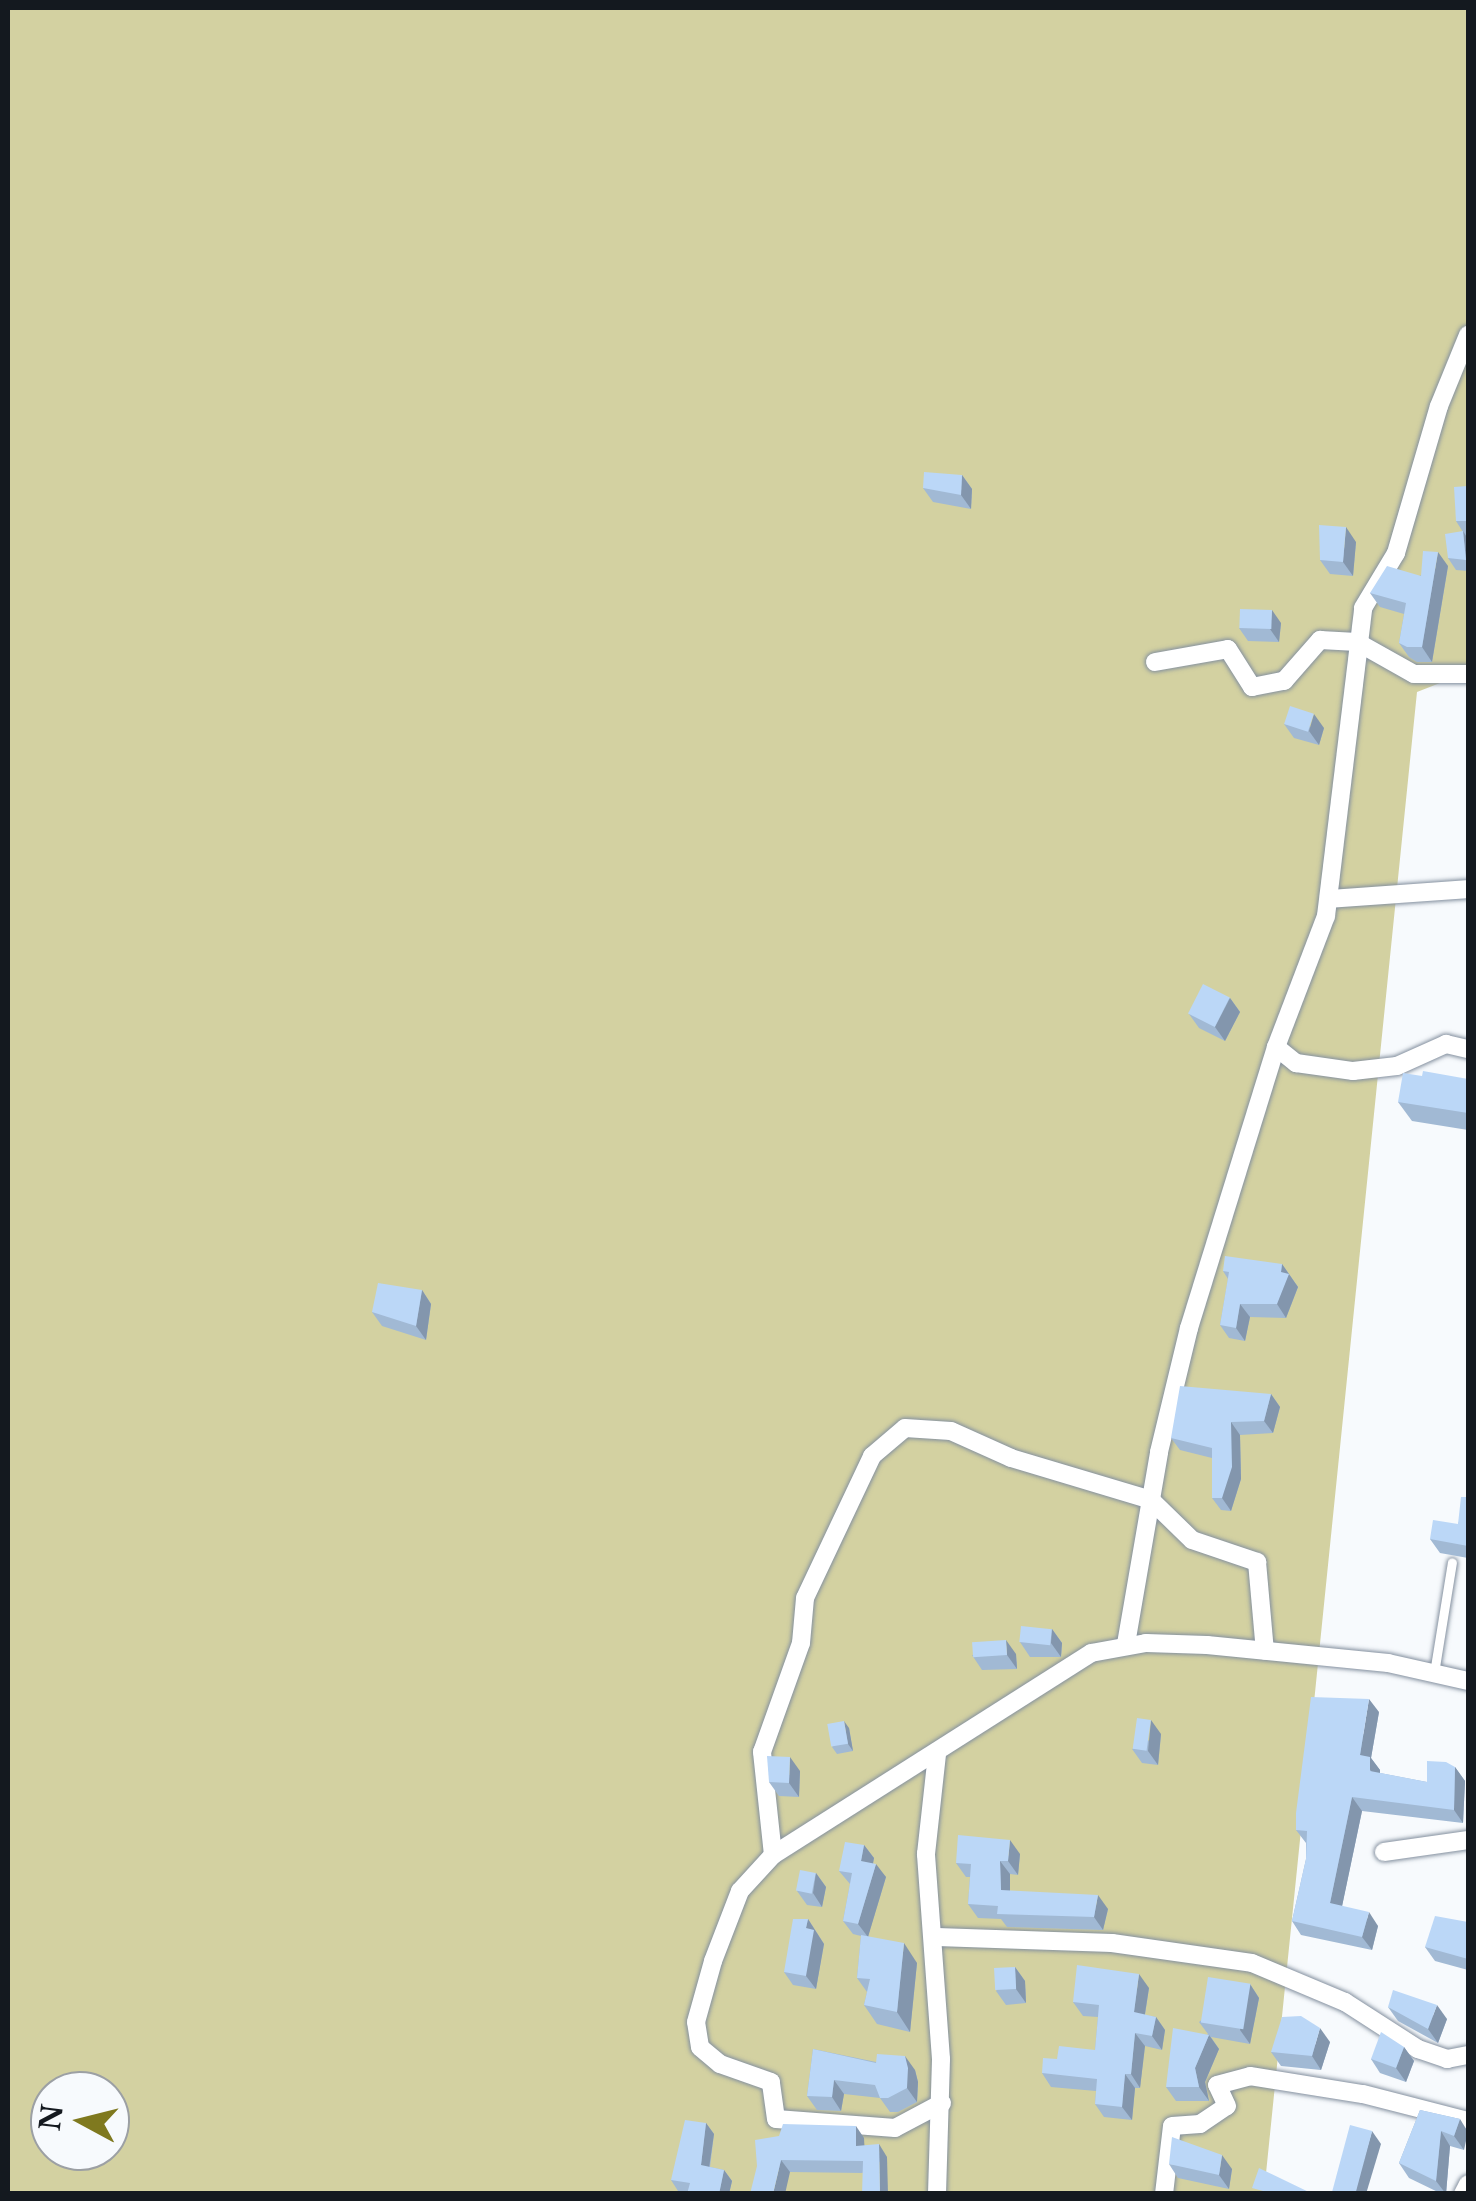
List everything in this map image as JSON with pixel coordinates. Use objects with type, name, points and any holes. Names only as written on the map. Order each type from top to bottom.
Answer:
[{"type":"street","points":[[1126,1644],[1151,1500],[1189,1328],[1276,1047],[1310,966],[1329,899],[1357,642],[1366,598],[1396,552],[1439,406],[1468,335]]},
{"type":"street","points":[[1155,662],[1228,649],[1252,687],[1284,681],[1320,640],[1357,642],[1414,674],[1468,674]]},
{"type":"street","points":[[1329,899],[1468,889]]},
{"type":"street","points":[[1276,1047],[1296,1063],[1353,1071],[1397,1066],[1446,1044],[1468,1049]]},
{"type":"street","points":[[773,1855],[762,1752],[801,1644],[806,1598],[872,1456],[892,1435],[905,1428],[950,1431],[1011,1458],[1151,1500],[1192,1540],[1256,1562],[1265,1650]]},
{"type":"street","points":[[942,2103],[896,2128],[776,2119],[771,2082],[720,2064],[700,2046],[696,2022],[712,1961],[740,1891],[773,1855],[938,1754],[1079,1660],[1126,1644],[1265,1650],[1468,1681]]},
{"type":"street","points":[[937,2194],[942,2103],[937,1937],[926,1854],[938,1754]]},
{"type":"street","points":[[1384,1852],[1468,1840]]},
{"type":"street","points":[[937,1937],[1112,1942],[1252,1963],[1345,2002],[1418,2049],[1447,2059],[1468,2055]]},
{"type":"street","points":[[1164,2194],[1172,2126],[1213,2115],[1227,2106],[1217,2085],[1250,2076],[1362,2094],[1468,2121]]},
{"type":"street","points":[[1463,2194],[1468,2184]]},
{"type":"lane","points":[[1434,1673],[1452,1562]]},
{"type":"shaded area","points":[[8,8],[1468,8],[1468,672],[1417,692],[1264,2193],[8,2194]]},
{"type":"building","points":[[924,472],[962,475],[961,495],[923,488]]},
{"type":"building","points":[[1468,486],[1468,521],[1456,521],[1454,487]]},
{"type":"building","points":[[1319,525],[1346,527],[1343,562],[1320,560]]},
{"type":"building","points":[[1463,531],[1466,560],[1448,558],[1445,534]]},
{"type":"building","points":[[1423,551],[1438,552],[1422,647],[1407,647],[1399,643],[1406,603],[1370,593],[1387,566],[1421,576]]},
{"type":"building","points":[[1240,609],[1272,610],[1271,629],[1239,628]]},
{"type":"building","points":[[1290,706],[1314,714],[1308,732],[1284,724]]},
{"type":"building","points":[[1203,984],[1230,998],[1215,1027],[1188,1013]]},
{"type":"building","points":[[1423,1071],[1468,1079],[1468,1113],[1398,1102],[1403,1073],[1422,1076]]},
{"type":"building","points":[[1225,1256],[1282,1264],[1281,1272],[1289,1274],[1277,1304],[1240,1304],[1236,1328],[1220,1325],[1229,1272],[1223,1271]]},
{"type":"building","points":[[378,1283],[422,1290],[416,1326],[372,1312]]},
{"type":"building","points":[[1180,1386],[1271,1394],[1264,1421],[1231,1422],[1232,1467],[1222,1498],[1212,1498],[1212,1448],[1171,1438]]},
{"type":"building","points":[[1461,1497],[1468,1497],[1468,1546],[1430,1539],[1433,1520],[1458,1524]]},
{"type":"building","points":[[1021,1626],[1052,1629],[1050,1645],[1019,1642]]},
{"type":"building","points":[[1006,1640],[1007,1655],[973,1657],[972,1642]]},
{"type":"building","points":[[1311,1697],[1369,1699],[1360,1755],[1370,1757],[1370,1771],[1427,1782],[1427,1761],[1446,1762],[1455,1767],[1454,1810],[1352,1797],[1330,1903],[1369,1912],[1362,1937],[1292,1921],[1306,1859],[1307,1831],[1296,1830],[1296,1813]]},
{"type":"building","points":[[1137,1718],[1151,1720],[1147,1751],[1133,1749]]},
{"type":"building","points":[[844,1721],[848,1744],[831,1747],[827,1724]]},
{"type":"building","points":[[767,1756],[790,1757],[789,1783],[769,1782]]},
{"type":"building","points":[[958,1835],[1010,1840],[1008,1861],[1000,1861],[1001,1890],[1098,1895],[1094,1917],[997,1914],[998,1906],[968,1904],[971,1864],[956,1863]]},
{"type":"building","points":[[845,1842],[864,1845],[861,1861],[876,1864],[858,1924],[843,1921],[852,1873],[839,1871]]},
{"type":"building","points":[[800,1870],[816,1873],[812,1894],[796,1891]]},
{"type":"building","points":[[1435,1916],[1468,1922],[1468,1959],[1425,1947]]},
{"type":"building","points":[[793,1919],[808,1919],[806,1928],[814,1930],[806,1976],[784,1972]]},
{"type":"building","points":[[861,1935],[904,1943],[897,2012],[864,2005],[870,1979],[857,1978]]},
{"type":"building","points":[[1077,1965],[1139,1974],[1134,2012],[1156,2017],[1152,2036],[1135,2033],[1131,2074],[1125,2074],[1122,2107],[1095,2104],[1097,2079],[1042,2073],[1043,2058],[1057,2059],[1059,2046],[1095,2050],[1099,2005],[1073,2002]]},
{"type":"building","points":[[1015,1967],[1016,1989],[995,1990],[994,1968]]},
{"type":"building","points":[[1208,1977],[1250,1984],[1243,2029],[1201,2022]]},
{"type":"building","points":[[1393,1990],[1437,2005],[1428,2029],[1388,2007]]},
{"type":"building","points":[[1301,2016],[1320,2028],[1312,2056],[1271,2052],[1282,2017]]},
{"type":"building","points":[[1173,2028],[1209,2035],[1195,2068],[1199,2087],[1166,2087]]},
{"type":"building","points":[[1381,2032],[1404,2047],[1396,2068],[1371,2059]]},
{"type":"building","points":[[813,2049],[876,2063],[877,2054],[905,2056],[907,2088],[880,2098],[875,2085],[834,2080],[832,2097],[807,2096]]},
{"type":"building","points":[[1420,2110],[1460,2119],[1454,2136],[1441,2131],[1436,2181],[1399,2163]]},
{"type":"building","points":[[685,2120],[706,2123],[701,2165],[724,2170],[719,2194],[687,2194],[690,2183],[671,2180]]},
{"type":"building","points":[[783,2124],[856,2126],[856,2146],[879,2144],[880,2194],[862,2194],[863,2161],[781,2160],[773,2194],[750,2194],[757,2166],[755,2140],[779,2136]]},
{"type":"building","points":[[1350,2125],[1372,2131],[1355,2194],[1332,2194]]},
{"type":"building","points":[[1172,2137],[1222,2155],[1219,2175],[1169,2164]]},
{"type":"building","points":[[1259,2168],[1313,2194],[1262,2194],[1263,2191],[1252,2188]]}]
